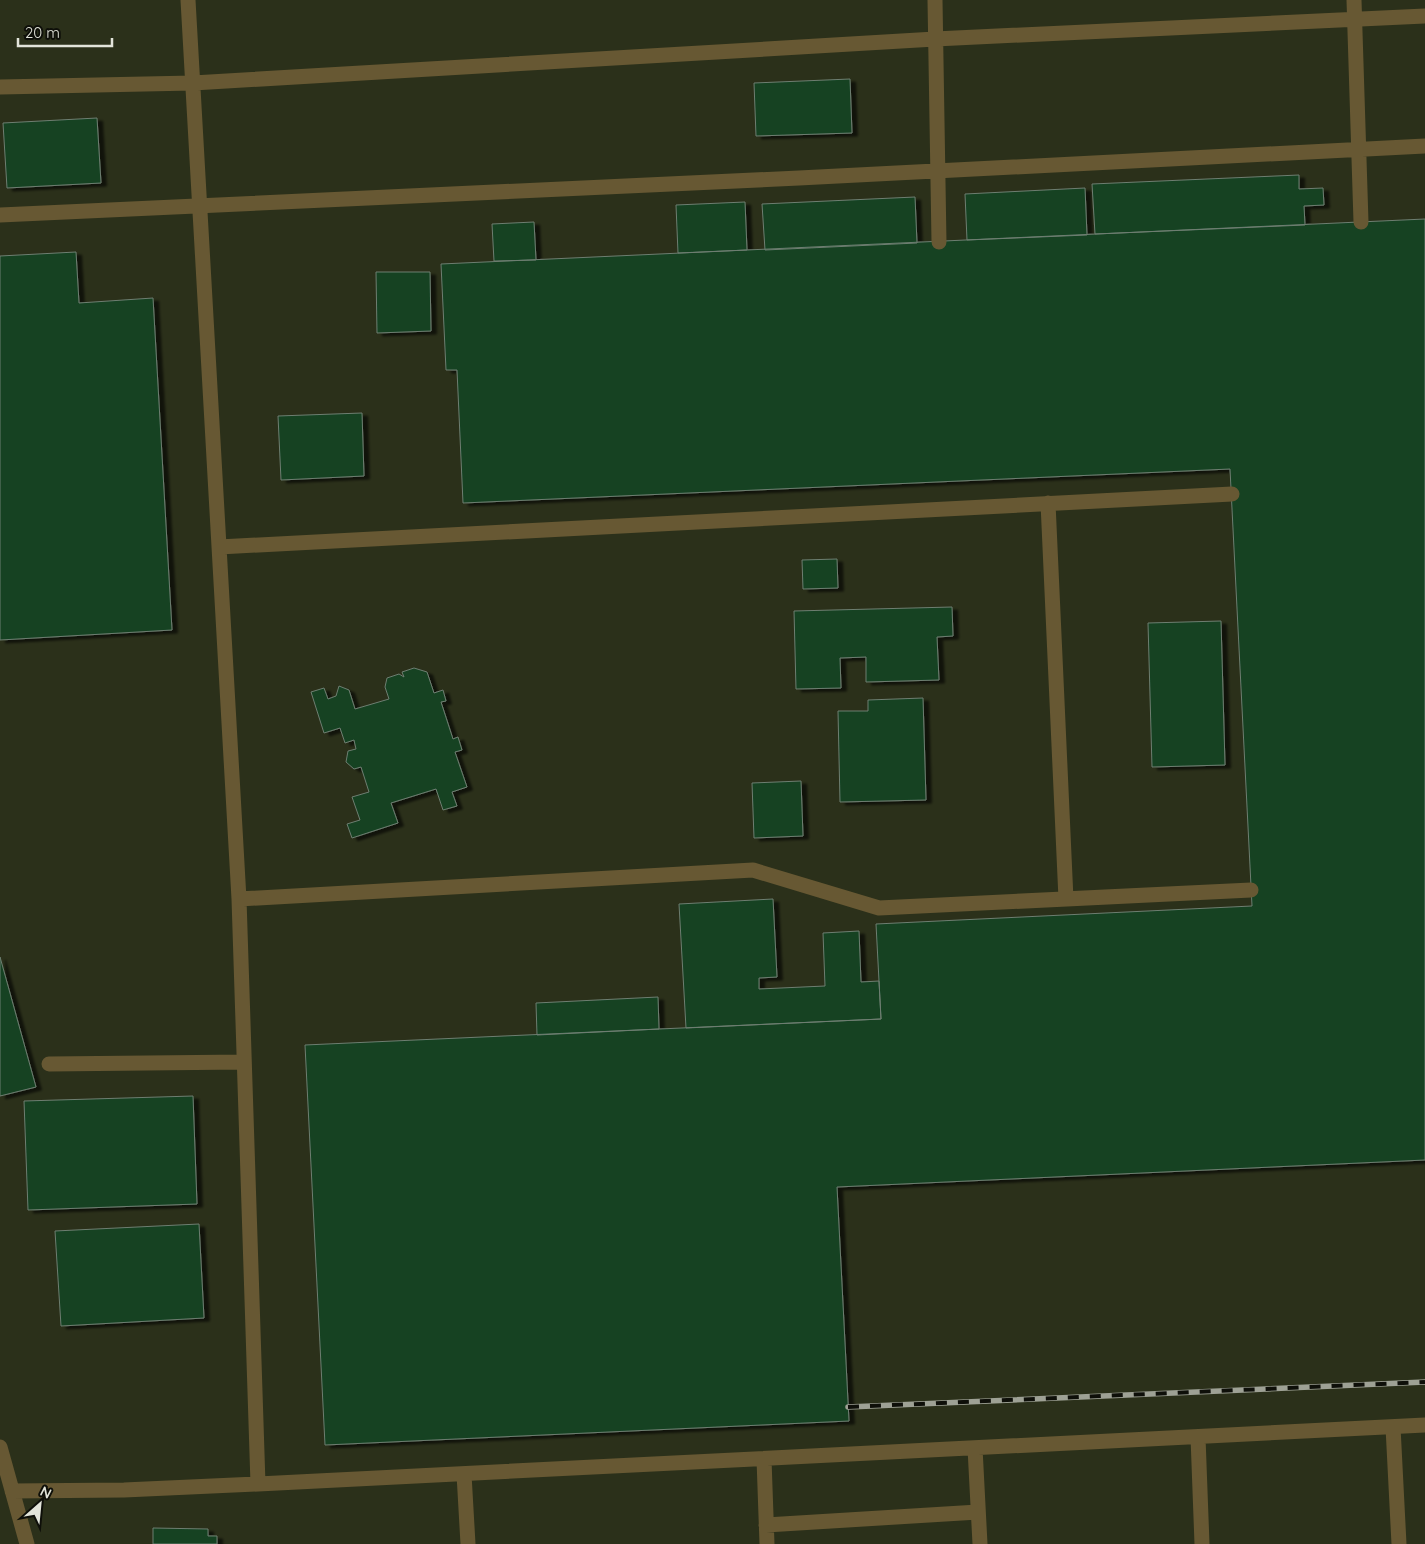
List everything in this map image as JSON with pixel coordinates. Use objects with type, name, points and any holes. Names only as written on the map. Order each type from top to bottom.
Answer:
[{"type":"street","points":[[188,0],[239,899],[258,1484]]},
{"type":"street","points":[[935,0],[939,242]]},
{"type":"street","points":[[1354,0],[1361,222]]},
{"type":"street","points":[[0,87],[193,83],[935,39],[1425,16]]},
{"type":"street","points":[[0,215],[1425,146]]},
{"type":"street","points":[[219,547],[1232,494]]},
{"type":"street","points":[[1048,503],[1066,899]]},
{"type":"street","points":[[239,899],[753,870],[879,908],[1251,890]]},
{"type":"street","points":[[49,1064],[244,1062]]},
{"type":"street","points":[[12,1491],[124,1490],[258,1484],[1425,1425]]},
{"type":"street","points":[[1393,1427],[1399,1544]]},
{"type":"street","points":[[1198,1437],[1202,1544]]},
{"type":"street","points":[[0,1447],[27,1544]]},
{"type":"street","points":[[975,1448],[980,1544]]},
{"type":"street","points":[[764,1458],[767,1544]]},
{"type":"street","points":[[464,1474],[468,1544]]},
{"type":"street","points":[[766,1526],[978,1512]]},
{"type":"shaded area","points":[[0,0],[1425,0],[1425,1544],[0,1544]]},
{"type":"building","points":[[850,79],[852,133],[756,136],[754,83]]},
{"type":"building","points":[[97,118],[101,183],[7,188],[3,123]]},
{"type":"building","points":[[1299,175],[1299,189],[1323,188],[1324,205],[1304,206],[1305,225],[1095,234],[1092,184]]},
{"type":"building","points":[[1085,188],[1087,235],[967,240],[965,194]]},
{"type":"building","points":[[915,197],[917,243],[765,250],[762,204]]},
{"type":"building","points":[[745,202],[747,250],[678,253],[676,205]]},
{"type":"building","points":[[1425,219],[1425,1160],[837,1187],[849,1421],[325,1445],[305,1045],[881,1019],[876,924],[1252,906],[1230,469],[463,503],[457,370],[446,370],[441,264]]},
{"type":"building","points":[[534,222],[536,260],[494,261],[492,224]]},
{"type":"building","points":[[76,252],[79,303],[153,298],[172,630],[0,640],[0,256]]},
{"type":"building","points":[[376,272],[430,272],[431,331],[377,333]]},
{"type":"building","points":[[362,413],[364,476],[281,480],[278,416]]},
{"type":"building","points":[[837,559],[838,588],[803,589],[802,560]]},
{"type":"building","points":[[952,607],[953,636],[937,637],[939,680],[866,682],[866,657],[840,658],[841,688],[796,689],[794,611]]},
{"type":"building","points":[[1221,621],[1225,765],[1152,767],[1148,623]]},
{"type":"building","points":[[414,668],[427,672],[434,693],[443,690],[446,701],[441,702],[453,739],[458,737],[462,750],[455,752],[467,787],[452,792],[457,806],[443,810],[436,789],[391,803],[398,823],[352,838],[347,824],[360,820],[352,797],[369,792],[361,767],[354,769],[346,762],[348,751],[356,749],[354,740],[345,743],[340,728],[324,733],[311,692],[324,688],[328,699],[336,696],[339,686],[349,690],[355,709],[389,699],[385,687],[387,678],[399,674],[404,677],[402,672]]},
{"type":"building","points":[[923,698],[926,800],[840,802],[838,711],[868,711],[868,700]]},
{"type":"building","points":[[801,781],[803,836],[754,838],[752,783]]},
{"type":"building","points":[[773,899],[777,977],[759,978],[759,989],[825,986],[823,933],[859,931],[861,982],[879,981],[881,1019],[686,1028],[679,904]]},
{"type":"building","points":[[0,957],[36,1087],[0,1096]]},
{"type":"building","points":[[658,997],[659,1029],[537,1035],[536,1003]]},
{"type":"building","points":[[193,1096],[197,1204],[28,1210],[24,1101]]},
{"type":"building","points":[[199,1224],[204,1318],[61,1326],[55,1231]]},
{"type":"building","points":[[153,1528],[208,1529],[208,1536],[217,1536],[217,1544],[153,1544]]},
{"type":"railway","points":[[848,1407],[1425,1382]]}]
